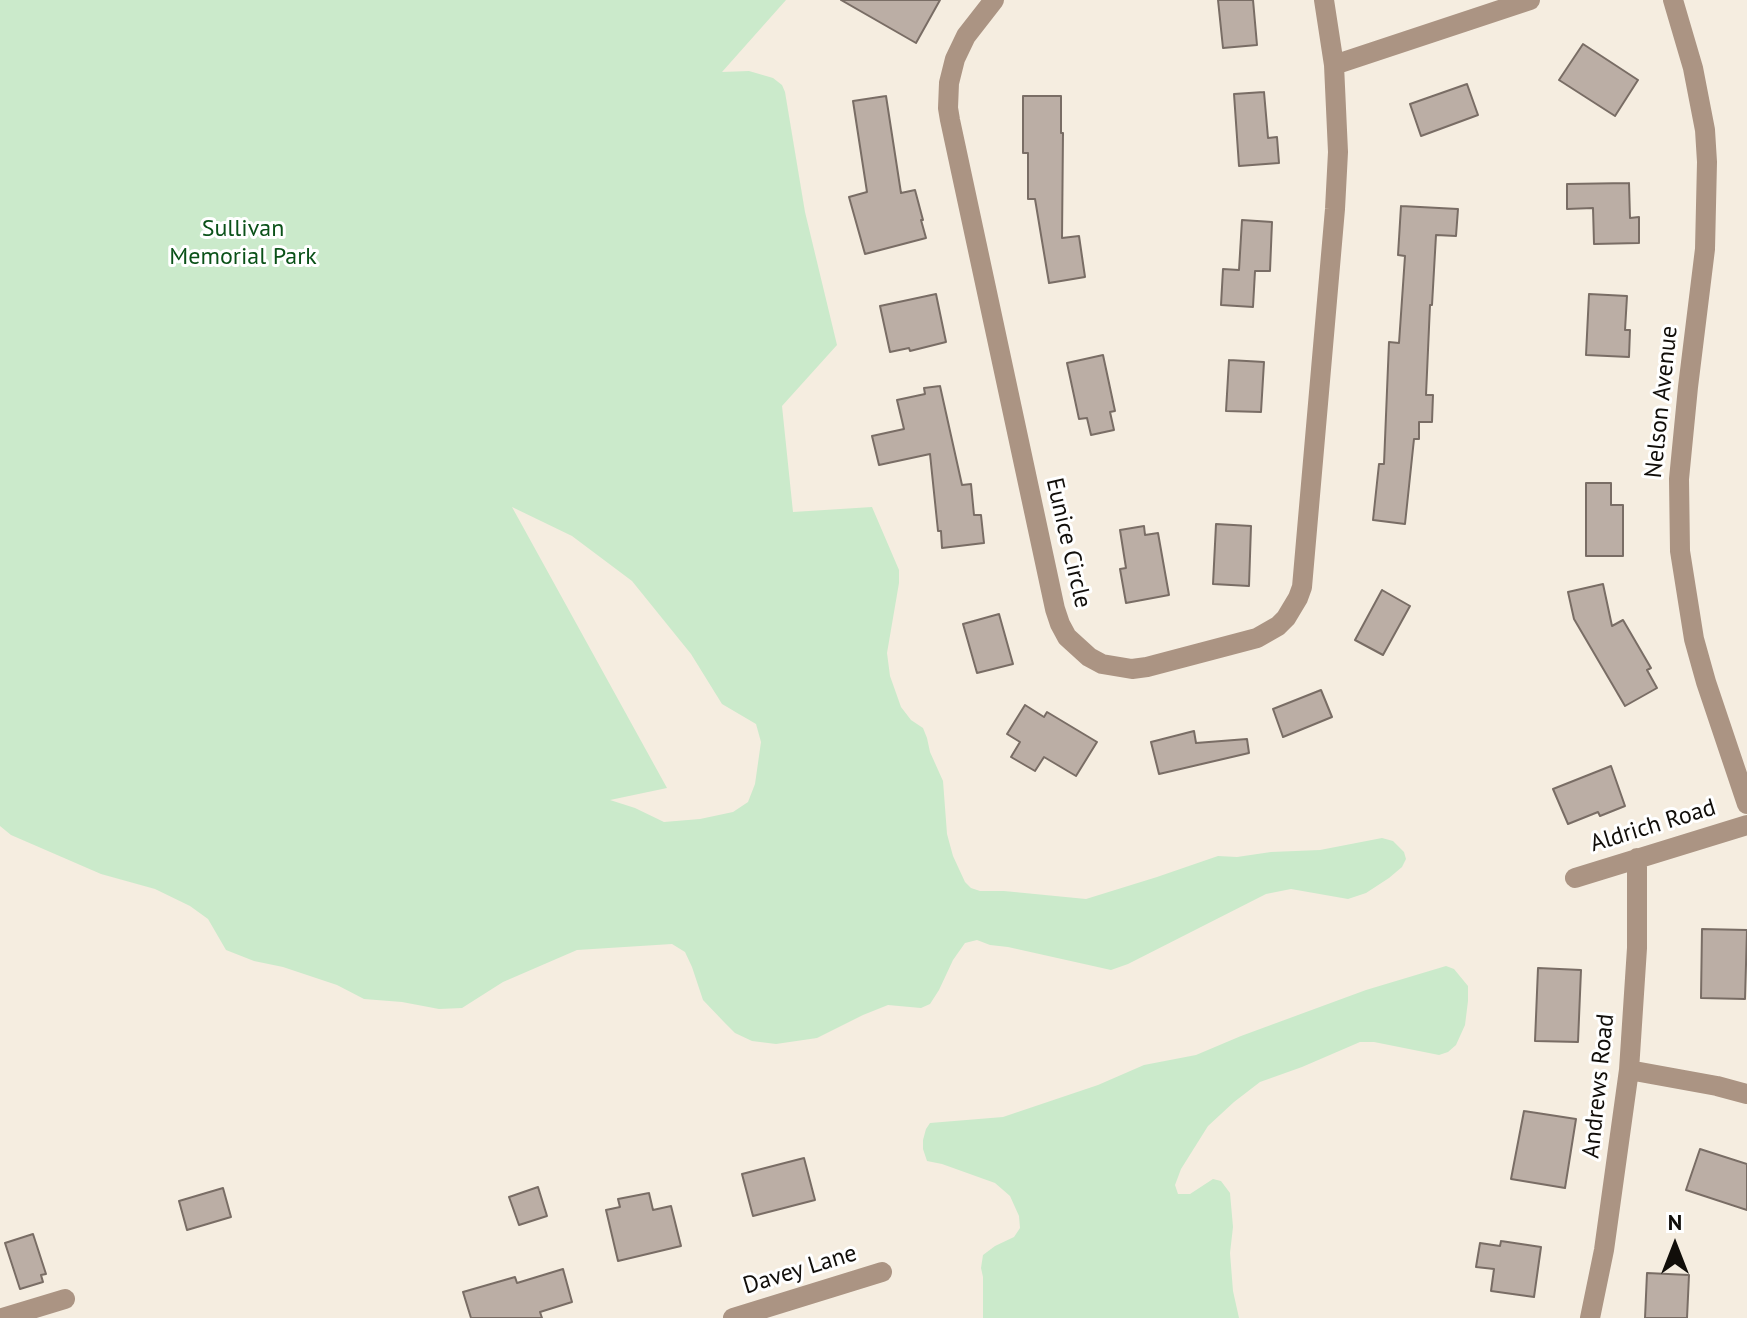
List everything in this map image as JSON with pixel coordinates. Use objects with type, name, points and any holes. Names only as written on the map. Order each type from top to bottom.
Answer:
[{"type":"street","name":"Eunice Circle","points":[[994,0],[966,36],[955,59],[949,83],[950,120],[1055,609],[1067,637],[1077,648],[1102,664],[1132,669],[1257,638],[1278,626],[1298,598],[1303,575],[1338,152],[1334,65],[1324,0]]},
{"type":"street","points":[[1334,65],[1530,0]]},
{"type":"street","name":"Nelson Avenue","points":[[1673,0],[1693,68],[1705,130],[1707,162],[1705,249],[1679,479],[1680,551],[1694,639],[1747,804]]},
{"type":"street","name":"Aldrich Road","points":[[1575,878],[1747,825]]},
{"type":"street","name":"Andrews Road","points":[[1590,1318],[1607,1234],[1629,1070],[1637,948],[1637,858]]},
{"type":"street","points":[[1629,1070],[1747,1094]]},
{"type":"street","name":"Davey Lane","points":[[733,1318],[756,1315],[882,1272]]},
{"type":"street","points":[[2,1318],[65,1299]]},
{"type":"green space","name":"Sullivan Memorial Park","points":[[0,0],[786,0],[722,72],[749,71],[773,78],[785,92],[805,212],[837,345],[782,406],[793,512],[872,507],[899,570],[887,653],[890,676],[901,707],[911,720],[923,728],[943,781],[947,834],[965,882],[980,891],[1086,899],[1218,856],[1320,850],[1382,838],[1393,841],[1404,852],[1406,859],[1402,867],[1366,893],[1348,899],[1291,889],[1266,894],[1111,970],[977,940],[965,943],[930,1004],[921,1008],[888,1005],[817,1038],[776,1044],[752,1041],[735,1033],[703,1000],[685,952],[672,944],[577,950],[503,982],[462,1008],[439,1009],[364,999],[337,985],[226,950],[208,919],[190,906],[155,889],[101,874],[11,835],[0,826]],"holes":[[[512,507],[572,536],[632,581],[691,654],[722,704],[756,724],[761,742],[755,784],[748,802],[733,812],[664,822],[610,800],[667,788]]]},
{"type":"green space","points":[[1446,966],[1454,969],[1468,986],[1465,1025],[1456,1045],[1448,1052],[1439,1055],[1360,1042],[1260,1082],[1208,1126],[1181,1169],[1175,1185],[1178,1194],[1190,1194],[1213,1179],[1221,1181],[1230,1193],[1233,1227],[1230,1253],[1239,1318],[983,1318],[983,1255],[1014,1237],[1020,1228],[1019,1216],[1010,1196],[995,1183],[927,1161],[923,1140],[930,1123],[1003,1117],[1098,1085],[1144,1065],[1196,1055],[1366,990]]},
{"type":"building","points":[[841,0],[940,0],[916,43]]},
{"type":"building","points":[[1218,0],[1253,0],[1257,45],[1223,48]]},
{"type":"building","points":[[1583,44],[1638,80],[1615,116],[1559,80]]},
{"type":"building","points":[[1467,84],[1478,115],[1421,136],[1410,104]]},
{"type":"building","points":[[1264,92],[1268,138],[1277,137],[1279,163],[1239,166],[1234,94]]},
{"type":"building","points":[[886,96],[901,193],[915,190],[926,238],[865,254],[849,197],[867,192],[853,101]]},
{"type":"building","points":[[1023,96],[1061,96],[1062,238],[1079,236],[1085,277],[1049,283],[1035,199],[1028,199],[1028,153],[1023,153]]},
{"type":"building","points":[[1629,183],[1630,218],[1639,217],[1639,243],[1594,244],[1593,208],[1567,209],[1567,184]]},
{"type":"building","points":[[1401,206],[1458,209],[1456,236],[1436,235],[1426,395],[1433,395],[1432,422],[1419,422],[1419,439],[1414,439],[1405,524],[1373,520],[1379,464],[1384,464],[1389,342],[1399,343],[1405,256],[1398,255]]},
{"type":"building","points":[[1242,220],[1272,222],[1270,271],[1255,271],[1253,307],[1221,305],[1223,269],[1239,270]]},
{"type":"building","points":[[936,294],[946,342],[910,351],[909,348],[890,352],[880,306]]},
{"type":"building","points":[[1589,294],[1627,296],[1625,330],[1630,330],[1629,357],[1586,355]]},
{"type":"building","points":[[1103,355],[1115,411],[1110,412],[1114,430],[1091,435],[1087,418],[1079,419],[1067,363]]},
{"type":"building","points":[[1229,360],[1264,362],[1261,412],[1226,411]]},
{"type":"building","points":[[940,386],[962,485],[971,484],[974,515],[981,515],[984,543],[942,548],[930,454],[879,465],[872,436],[904,429],[897,400],[925,394],[924,388]]},
{"type":"building","points":[[1586,483],[1611,483],[1611,505],[1623,505],[1623,556],[1586,556]]},
{"type":"building","points":[[1216,524],[1251,526],[1249,586],[1213,584]]},
{"type":"building","points":[[1144,526],[1145,535],[1158,533],[1169,595],[1126,603],[1120,569],[1126,568],[1120,530]]},
{"type":"building","points":[[1603,584],[1612,626],[1623,620],[1651,668],[1647,670],[1657,688],[1625,706],[1574,619],[1568,592]]},
{"type":"building","points":[[1382,590],[1410,606],[1383,655],[1355,640]]},
{"type":"building","points":[[999,614],[1013,664],[977,673],[963,624]]},
{"type":"building","points":[[1321,690],[1332,717],[1283,737],[1273,709]]},
{"type":"building","points":[[1025,705],[1044,717],[1047,712],[1097,742],[1076,776],[1044,757],[1035,771],[1011,757],[1020,742],[1007,734]]},
{"type":"building","points":[[1194,731],[1196,743],[1247,739],[1249,753],[1159,774],[1151,742]]},
{"type":"building","points":[[1611,766],[1625,806],[1600,816],[1598,812],[1568,824],[1553,789]]},
{"type":"building","points":[[1702,929],[1747,930],[1745,999],[1701,998]]},
{"type":"building","points":[[1538,968],[1581,970],[1578,1042],[1535,1041]]},
{"type":"building","points":[[1524,1111],[1576,1119],[1565,1188],[1511,1179]]},
{"type":"building","points":[[1700,1149],[1747,1164],[1747,1210],[1686,1190]]},
{"type":"building","points":[[804,1158],[815,1200],[753,1216],[742,1174]]},
{"type":"building","points":[[538,1187],[547,1216],[519,1225],[509,1197]]},
{"type":"building","points":[[223,1188],[231,1217],[187,1230],[179,1201]]},
{"type":"building","points":[[649,1193],[653,1210],[671,1206],[681,1246],[618,1261],[606,1210],[620,1207],[618,1199]]},
{"type":"building","points":[[33,1234],[46,1274],[41,1275],[43,1282],[20,1289],[5,1243]]},
{"type":"building","points":[[1501,1241],[1541,1247],[1534,1297],[1491,1291],[1494,1269],[1476,1267],[1480,1243],[1500,1246]]},
{"type":"building","points":[[563,1269],[572,1302],[540,1312],[542,1318],[471,1318],[463,1292],[515,1277],[517,1283]]},
{"type":"building","points":[[1647,1273],[1689,1275],[1687,1318],[1645,1318]]}]
